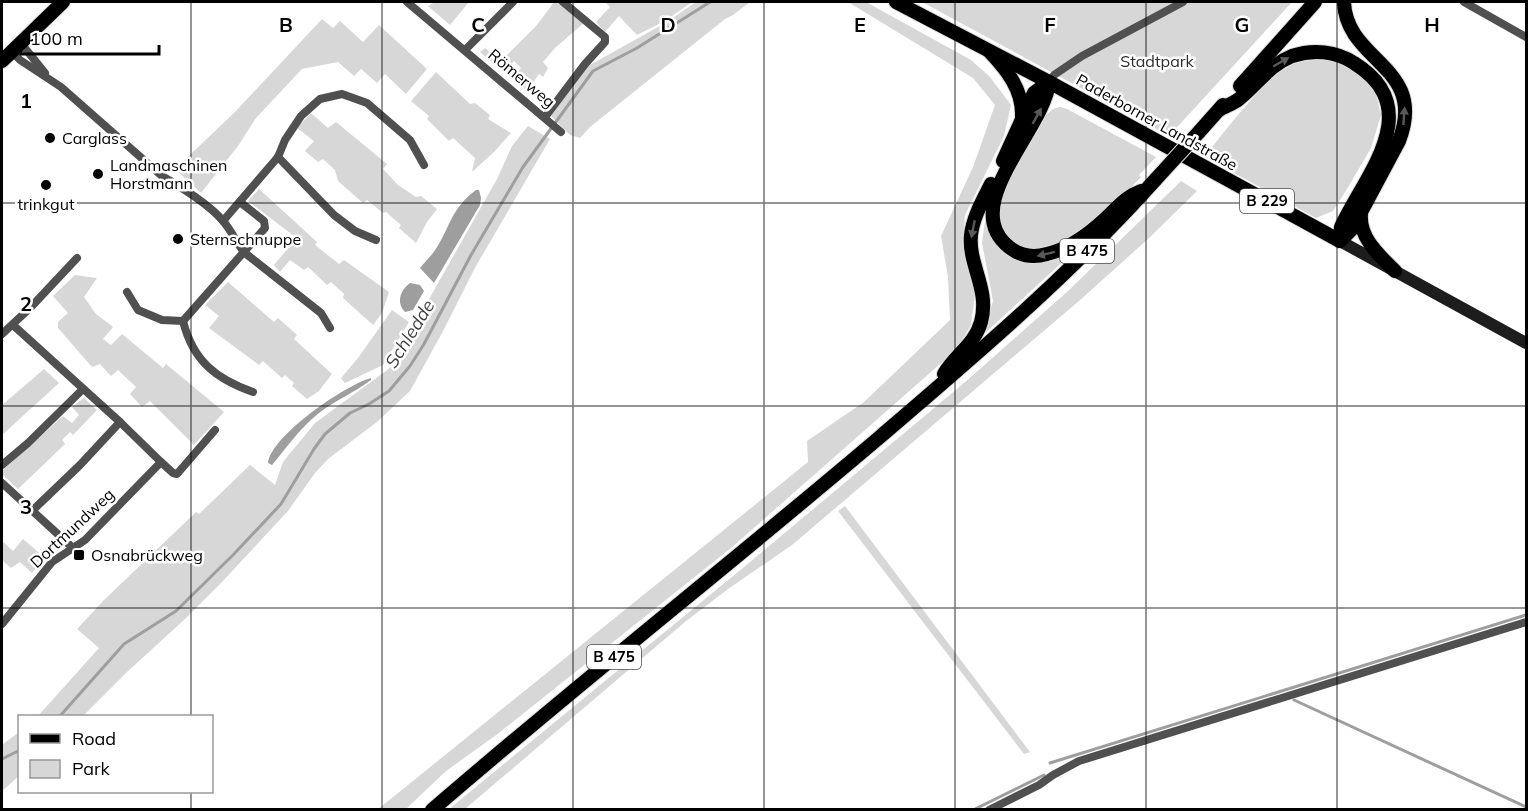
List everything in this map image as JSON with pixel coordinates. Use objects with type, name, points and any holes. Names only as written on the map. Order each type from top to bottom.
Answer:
[{"type":"main road","points":[[11,52],[63,2]]},
{"type":"main road","name":"Paderborner Landstraße","points":[[896,2],[1049,82],[1527,343]]},
{"type":"main road","name":"B 475","points":[[432,810],[524,730],[796,508],[940,386],[1052,286],[1151,184],[1315,2]]},
{"type":"main road","points":[[1340,241],[1352,229],[1399,141],[1404,119],[1404,102],[1393,74],[1354,33],[1345,12],[1344,2]]},
{"type":"main road","points":[[990,51],[1006,70],[1017,90],[1022,118]]},
{"type":"main road","points":[[1219,110],[1238,99],[1274,67],[1303,53],[1320,52],[1343,57],[1357,64],[1372,78],[1385,99],[1388,114],[1387,137],[1382,154],[1343,223],[1340,241]]},
{"type":"main road","points":[[940,386],[947,370],[975,337],[982,320],[983,294],[971,247],[976,214],[1034,93],[1049,82]]},
{"type":"main road","points":[[1049,82],[1046,99],[993,200],[993,221],[1001,240],[1020,254],[1047,255],[1093,229],[1127,196],[1151,184]]},
{"type":"main road","points":[[1361,211],[1360,222],[1366,239],[1395,271]]},
{"type":"street","name":"Römerweg","points":[[407,2],[561,132]]},
{"type":"street","points":[[465,50],[513,2]]},
{"type":"street","points":[[545,117],[585,64],[605,42],[605,37],[563,2]]},
{"type":"street","points":[[1049,82],[1054,75],[1082,56],[1183,2]]},
{"type":"street","points":[[1464,2],[1527,37]]},
{"type":"street","points":[[11,52],[49,78],[162,176],[181,187],[223,221],[237,245],[321,313],[330,328]]},
{"type":"street","points":[[223,221],[278,157],[285,140],[301,116],[320,99],[342,94],[367,103],[410,140],[424,165]]},
{"type":"street","points":[[278,157],[334,215],[355,231],[376,240]]},
{"type":"street","points":[[183,321],[265,228],[264,221],[240,202]]},
{"type":"street","points":[[2,334],[77,258]]},
{"type":"street","points":[[127,292],[138,310],[162,320],[183,321]]},
{"type":"street","points":[[183,321],[188,342],[206,366],[230,384],[253,392]]},
{"type":"street","points":[[13,325],[173,473],[177,474],[215,430]]},
{"type":"street","points":[[2,465],[83,389]]},
{"type":"street","points":[[32,511],[120,422]]},
{"type":"street","name":"Dortmundweg","points":[[2,624],[52,562],[85,540],[161,462]]},
{"type":"street","points":[[2,483],[73,548]]},
{"type":"street","points":[[990,810],[1080,761],[1527,622]]},
{"type":"green space","points":[[435,2],[469,2],[450,25],[428,6]]},
{"type":"green space","points":[[554,2],[559,2],[585,22],[555,48],[543,62],[548,68],[543,77],[539,74],[527,91],[513,77],[521,68],[514,61],[503,72],[480,52],[485,48],[501,61],[537,25]]},
{"type":"green space","points":[[605,2],[692,2],[665,21],[637,35],[619,16],[605,32],[596,22],[610,7]]},
{"type":"green space","points":[[696,2],[750,2],[725,19],[590,127],[580,138],[570,135],[551,116],[588,66],[667,22]]},
{"type":"green space","points":[[848,2],[866,2],[971,60],[990,77],[1011,105],[1004,136],[965,215],[963,245],[975,295],[971,325],[956,350],[731,548],[499,733],[446,771],[406,809],[377,810],[808,462],[807,441],[864,402],[950,320],[948,277],[941,236],[973,167],[995,105],[973,78]]},
{"type":"green space","name":"Stadtpark","points":[[922,2],[1292,2],[1169,136]]},
{"type":"green space","points":[[322,19],[333,28],[340,21],[363,42],[379,25],[427,69],[406,94],[385,74],[377,83],[361,69],[354,76],[338,62],[302,69],[256,118],[238,146],[201,193],[175,169],[236,111]]},
{"type":"green space","points":[[1324,59],[1347,65],[1363,77],[1376,94],[1381,115],[1371,148],[1347,189],[1333,211],[1316,218],[1205,157],[1269,81],[1288,66]]},
{"type":"green space","points":[[436,72],[470,104],[475,103],[490,115],[488,119],[511,133],[472,172],[475,158],[453,138],[449,141],[427,119],[429,116],[411,101]]},
{"type":"green space","points":[[1060,107],[1156,157],[1139,175],[1141,177],[1107,212],[1077,234],[1045,251],[1019,249],[1000,231],[998,205],[1001,193],[1046,115]]},
{"type":"green space","points":[[311,113],[328,128],[336,122],[387,164],[383,169],[398,185],[416,197],[421,196],[437,209],[416,243],[386,212],[383,213],[367,200],[363,203],[338,181],[335,170],[323,159],[318,162],[305,151],[314,141],[297,128]]},
{"type":"green space","points":[[528,126],[550,139],[476,266],[410,391],[377,422],[328,459],[288,511],[221,583],[84,715],[39,715],[99,648],[77,629],[104,600],[196,512],[199,514],[250,465],[275,485],[283,462],[315,423],[390,368],[497,179],[512,146]]},
{"type":"green space","points":[[1181,181],[1197,191],[1079,301],[792,545],[685,622],[465,809],[449,809],[964,383],[1067,292]]},
{"type":"green space","points":[[259,189],[317,242],[315,245],[339,264],[344,260],[389,292],[382,313],[373,325],[343,298],[344,294],[331,282],[327,285],[308,267],[304,270],[290,260],[280,272],[274,265],[289,247],[294,236],[248,201]]},
{"type":"green space","points":[[986,214],[993,238],[999,247],[1016,260],[1027,263],[1052,261],[1081,245],[983,335],[993,301],[982,243]]},
{"type":"green space","points":[[75,275],[97,278],[84,297],[96,314],[113,327],[103,339],[111,345],[122,334],[163,368],[166,364],[224,412],[194,445],[150,401],[142,407],[130,394],[136,387],[118,370],[111,376],[100,364],[92,367],[58,328],[58,322],[68,313],[53,296]]},
{"type":"green space","points":[[228,282],[274,322],[278,318],[297,335],[294,339],[332,374],[319,391],[307,399],[292,386],[294,383],[285,375],[282,378],[263,361],[259,365],[209,328],[219,316],[205,305]]},
{"type":"green space","points":[[392,310],[409,322],[383,365],[345,383],[341,378]]},
{"type":"green space","points":[[44,369],[59,383],[2,435],[2,405]]},
{"type":"green space","points":[[84,398],[97,410],[73,435],[70,432],[62,440],[65,444],[18,489],[2,474],[2,471],[63,416],[72,423],[79,415],[72,407]]},
{"type":"green space","points":[[845,506],[1030,752],[1024,754],[838,511]]},
{"type":"green space","points":[[23,539],[45,558],[32,573],[20,562],[11,568],[2,560],[2,541],[13,551]]},
{"type":"green space","points":[[18,733],[18,777],[2,791],[2,745]]},
{"type":"shaded area","points":[[476,190],[479,190],[480,205],[434,283],[420,268],[439,245],[460,205]]},
{"type":"shaded area","points":[[410,283],[420,285],[424,291],[413,310],[405,312],[400,297]]},
{"type":"shaded area","points":[[371,378],[319,413],[300,431],[272,465],[268,463],[272,452],[295,426],[344,390]]},
{"type":"waterway","name":"Schledde","points":[[61,715],[124,644],[176,611],[281,504],[325,434],[350,413],[389,391],[410,366],[523,167],[593,71],[637,48],[710,2]]},
{"type":"waterway","points":[[1050,763],[1526,615]]},
{"type":"waterway","points":[[1294,700],[1526,807]]},
{"type":"waterway","name":"Schledde","points":[[2,759],[18,751]]},
{"type":"waterway","points":[[973,810],[1044,775]]},
{"type":"place","name":"Carglass","points":[[50,138]]},
{"type":"place","name":"Landmaschinen Horstmann","points":[[98,174]]},
{"type":"place","name":"trinkgut","points":[[46,185]]},
{"type":"place","name":"Sternschnuppe","points":[[178,239]]},
{"type":"place","name":"Osnabrückweg","points":[[79,555]]}]
